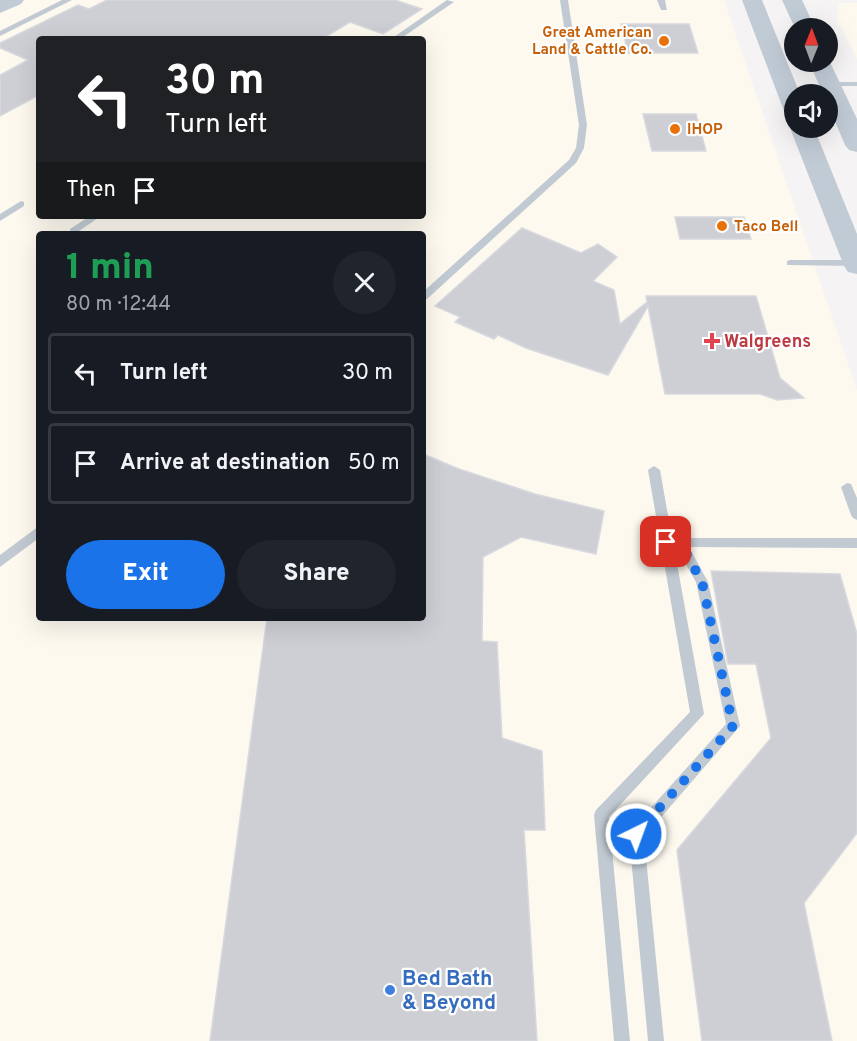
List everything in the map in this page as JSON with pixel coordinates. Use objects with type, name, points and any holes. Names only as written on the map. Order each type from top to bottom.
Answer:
[{"type":"main road","points":[[752,0],[785,84]]},
{"type":"main road","points":[[792,0],[800,18]]},
{"type":"main road","points":[[825,72],[830,84]]},
{"type":"main road","points":[[838,101],[857,143]]},
{"type":"main road","points":[[806,138],[856,265]]},
{"type":"lane","points":[[0,34],[68,0]]},
{"type":"lane","points":[[426,294],[573,161],[580,148],[583,125],[564,0],[556,0]]},
{"type":"lane","points":[[399,36],[450,2]]},
{"type":"lane","points":[[838,84],[857,84]]},
{"type":"lane","points":[[0,218],[21,204]]},
{"type":"lane","points":[[73,231],[91,219]]},
{"type":"lane","points":[[790,263],[856,265]]},
{"type":"lane","points":[[622,1041],[601,815],[697,714],[673,542],[654,470]]},
{"type":"lane","points":[[847,487],[857,515]]},
{"type":"lane","points":[[0,562],[36,533]]},
{"type":"lane","points":[[673,542],[857,543]]},
{"type":"lane","points":[[656,1041],[636,834],[733,726],[702,582],[673,542]]},
{"type":"shaded area","points":[[0,0],[724,0],[857,390],[857,1041],[0,1041]]},
{"type":"shaded area","points":[[839,3],[857,3],[857,59],[838,22]]},
{"type":"building","points":[[107,0],[395,0],[422,9],[383,34],[350,22],[327,36],[36,36],[36,97],[0,116],[0,75],[28,60],[0,48],[0,43],[78,5],[89,9]]},
{"type":"building","name":"Great American Land & Cattle Co.","points":[[621,24],[689,24],[698,53],[628,53]]},
{"type":"building","name":"IHOP","points":[[643,114],[696,114],[706,151],[652,151]]},
{"type":"building","points":[[675,217],[744,217],[751,239],[680,239]]},
{"type":"building","points":[[522,228],[581,253],[598,244],[617,257],[593,281],[614,290],[620,324],[647,302],[646,296],[756,296],[780,378],[804,398],[777,400],[760,394],[665,394],[648,306],[608,375],[526,348],[498,335],[494,339],[455,322],[460,317],[435,306]]},
{"type":"building","points":[[426,455],[459,469],[535,494],[604,511],[596,554],[521,537],[483,557],[482,641],[497,642],[502,738],[542,751],[545,830],[524,830],[537,1041],[210,1041],[267,621],[426,621]]},
{"type":"building","points":[[711,571],[840,574],[857,634],[857,833],[804,903],[832,1041],[702,1041],[677,850],[771,738],[756,664],[728,664]]},
{"type":"place","name":"Great American Land & Cattle Co.","points":[[664,41]]},
{"type":"place","name":"IHOP","points":[[675,129]]},
{"type":"place","name":"Taco Bell","points":[[722,226]]},
{"type":"place","name":"Walgreens","points":[[712,341]]},
{"type":"place","name":"Bed Bath & Beyond","points":[[390,990]]},
{"type":"route","points":[[636,834],[733,726],[702,582],[680,542],[666,542]]}]
